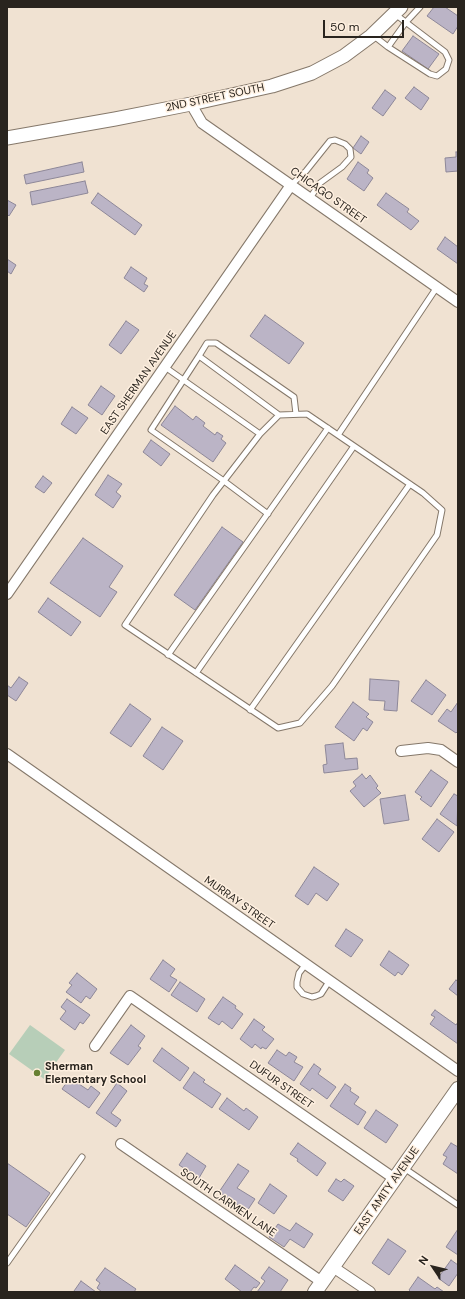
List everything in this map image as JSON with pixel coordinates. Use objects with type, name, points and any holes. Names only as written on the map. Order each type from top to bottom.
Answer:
[{"type":"main road","name":"EAST AMITY AVENUE","points":[[318,1287],[458,1089]]},
{"type":"street","name":"2ND STREET SOUTH","points":[[7,138],[191,104],[272,86],[312,73],[344,56],[372,34],[397,10]]},
{"type":"street","name":"CHICAGO STREET","points":[[191,104],[202,123],[458,302]]},
{"type":"street","name":"EAST SHERMAN AVENUE","points":[[7,594],[291,185]]},
{"type":"street","points":[[400,751],[428,748],[441,750],[458,762]]},
{"type":"street","name":"MURRAY STREET","points":[[7,754],[458,1071]]},
{"type":"street","name":"DUFUR STREET","points":[[95,1046],[130,996],[399,1174]]},
{"type":"street","name":"SOUTH CARMEN LANE","points":[[121,1144],[318,1287]]},
{"type":"street","points":[[333,1266],[370,1292]]},
{"type":"lane","points":[[388,47],[406,22],[420,7]]},
{"type":"lane","points":[[372,34],[423,71],[437,76],[446,69],[449,60],[445,52],[406,22],[397,10]]},
{"type":"lane","points":[[291,185],[306,171],[330,141],[335,140],[345,144],[350,149],[351,157],[342,167],[320,183],[310,198]]},
{"type":"lane","points":[[338,435],[437,287]]},
{"type":"lane","points":[[268,514],[151,430],[207,343],[216,343],[294,397],[296,414]]},
{"type":"lane","points":[[199,356],[279,415],[307,414],[423,493],[442,510],[437,535],[332,686],[300,723],[278,728],[125,625],[213,495],[260,434],[279,415]]},
{"type":"lane","points":[[165,367],[260,434]]},
{"type":"lane","points":[[168,655],[328,428]]},
{"type":"lane","points":[[196,673],[354,446]]},
{"type":"lane","points":[[250,710],[410,484]]},
{"type":"lane","points":[[306,964],[299,973],[297,982],[297,987],[303,994],[312,997],[321,994],[330,980]]},
{"type":"lane","points":[[7,1263],[82,1157]]},
{"type":"lane","points":[[399,1174],[458,1204]]},
{"type":"green space","points":[[30,1025],[65,1050],[44,1079],[9,1054]]},
{"type":"building","points":[[434,7],[445,7],[458,16],[458,26],[453,34],[427,16]]},
{"type":"building","points":[[413,36],[439,54],[428,69],[402,51]]},
{"type":"building","points":[[414,87],[429,98],[421,110],[405,98]]},
{"type":"building","points":[[385,90],[396,98],[383,116],[372,108]]},
{"type":"building","points":[[361,136],[369,142],[361,154],[353,148]]},
{"type":"building","points":[[456,152],[458,152],[458,171],[446,172],[445,158],[456,157]]},
{"type":"building","points":[[82,162],[84,172],[26,184],[24,175]]},
{"type":"building","points":[[358,162],[369,170],[367,173],[373,178],[364,191],[347,179]]},
{"type":"building","points":[[85,181],[88,193],[32,205],[30,192]]},
{"type":"building","points":[[98,193],[142,225],[135,235],[91,203]]},
{"type":"building","points":[[386,193],[409,209],[407,212],[419,221],[411,230],[377,205]]},
{"type":"building","points":[[7,200],[16,205],[9,216],[7,214]]},
{"type":"building","points":[[445,237],[458,247],[458,264],[437,249]]},
{"type":"building","points":[[7,259],[16,265],[11,274],[7,271]]},
{"type":"building","points":[[131,267],[147,278],[144,284],[148,286],[144,292],[124,278]]},
{"type":"building","points":[[265,315],[304,343],[289,364],[250,336]]},
{"type":"building","points":[[126,321],[139,330],[121,354],[109,345]]},
{"type":"building","points":[[101,386],[115,396],[102,415],[88,405]]},
{"type":"building","points":[[175,406],[193,420],[196,416],[205,423],[203,426],[215,435],[217,432],[223,436],[221,439],[226,443],[213,462],[161,425]]},
{"type":"building","points":[[72,407],[88,418],[76,434],[61,424]]},
{"type":"building","points":[[151,440],[170,454],[161,466],[143,452]]},
{"type":"building","points":[[108,475],[122,484],[116,492],[121,496],[113,508],[95,495]]},
{"type":"building","points":[[43,476],[52,483],[44,493],[35,487]]},
{"type":"building","points":[[222,527],[243,542],[195,610],[174,595]]},
{"type":"building","points":[[83,538],[123,566],[109,587],[117,592],[100,617],[50,583]]},
{"type":"building","points":[[48,598],[81,622],[71,636],[38,612]]},
{"type":"building","points":[[19,677],[28,683],[16,701],[7,695],[7,685],[11,688]]},
{"type":"building","points":[[370,679],[399,681],[397,711],[384,710],[385,701],[369,700]]},
{"type":"building","points":[[426,680],[446,695],[432,715],[411,701]]},
{"type":"building","points":[[353,702],[369,714],[366,717],[373,722],[367,731],[363,728],[354,741],[335,727]]},
{"type":"building","points":[[458,702],[458,731],[456,733],[438,721],[447,709],[451,712]]},
{"type":"building","points":[[130,704],[151,719],[131,747],[110,733]]},
{"type":"building","points":[[162,727],[183,741],[163,770],[143,756]]},
{"type":"building","points":[[343,743],[345,759],[357,758],[358,769],[324,773],[323,765],[327,764],[325,745]]},
{"type":"building","points":[[431,770],[448,782],[431,807],[420,799],[422,797],[415,792]]},
{"type":"building","points":[[362,774],[366,779],[370,775],[378,786],[376,788],[381,793],[364,807],[350,791],[356,786],[353,782]]},
{"type":"building","points":[[454,794],[458,796],[457,826],[440,814]]},
{"type":"building","points":[[405,795],[409,820],[384,824],[380,799]]},
{"type":"building","points":[[437,819],[454,832],[439,852],[422,839]]},
{"type":"building","points":[[314,867],[339,884],[327,901],[316,893],[308,905],[295,896]]},
{"type":"building","points":[[346,929],[363,940],[351,957],[335,946]]},
{"type":"building","points":[[389,951],[409,965],[402,975],[398,972],[395,976],[380,965]]},
{"type":"building","points":[[163,960],[175,969],[170,976],[177,980],[169,992],[150,979]]},
{"type":"building","points":[[77,973],[97,989],[90,999],[86,996],[81,1003],[66,992],[72,985],[69,983]]},
{"type":"building","points":[[456,980],[458,982],[458,996],[449,989]]},
{"type":"building","points":[[180,982],[205,999],[197,1012],[171,995]]},
{"type":"building","points":[[223,997],[236,1006],[235,1008],[243,1014],[232,1029],[222,1021],[219,1025],[208,1018]]},
{"type":"building","points":[[67,999],[90,1015],[83,1024],[80,1022],[75,1030],[60,1019],[66,1011],[61,1007]]},
{"type":"building","points":[[435,1010],[456,1025],[458,1022],[458,1044],[430,1024],[435,1017],[431,1015]]},
{"type":"building","points":[[254,1019],[265,1027],[262,1030],[274,1039],[266,1049],[262,1047],[261,1049],[255,1044],[252,1048],[240,1039]]},
{"type":"building","points":[[131,1025],[145,1036],[138,1046],[141,1048],[128,1065],[110,1053]]},
{"type":"building","points":[[162,1048],[189,1068],[180,1081],[153,1061]]},
{"type":"building","points":[[277,1050],[286,1056],[289,1052],[297,1057],[294,1062],[303,1067],[294,1081],[268,1063]]},
{"type":"building","points":[[314,1064],[321,1069],[318,1074],[336,1087],[327,1099],[312,1088],[310,1091],[300,1084]]},
{"type":"building","points":[[194,1072],[205,1080],[203,1082],[221,1094],[212,1108],[183,1088]]},
{"type":"building","points":[[70,1078],[88,1090],[91,1086],[100,1093],[89,1108],[62,1089]]},
{"type":"building","points":[[117,1083],[127,1091],[111,1113],[121,1120],[116,1127],[96,1113]]},
{"type":"building","points":[[345,1084],[351,1088],[350,1091],[359,1097],[354,1104],[366,1112],[358,1125],[330,1106]]},
{"type":"building","points":[[227,1098],[244,1111],[246,1108],[258,1117],[249,1130],[219,1109]]},
{"type":"building","points":[[376,1110],[398,1125],[386,1143],[364,1128]]},
{"type":"building","points":[[298,1143],[326,1163],[317,1176],[290,1154]]},
{"type":"building","points":[[451,1143],[458,1147],[458,1174],[443,1164],[447,1157],[443,1155]]},
{"type":"building","points":[[187,1153],[206,1166],[199,1178],[179,1165]]},
{"type":"building","points":[[7,1163],[50,1193],[26,1227],[7,1214]]},
{"type":"building","points":[[238,1164],[249,1171],[237,1188],[255,1199],[247,1211],[219,1192]]},
{"type":"building","points":[[336,1179],[341,1182],[344,1179],[354,1186],[343,1201],[328,1191]]},
{"type":"building","points":[[270,1184],[287,1196],[274,1214],[258,1203]]},
{"type":"building","points":[[296,1223],[313,1234],[304,1248],[290,1239],[284,1247],[269,1237],[278,1224],[290,1231]]},
{"type":"building","points":[[458,1229],[458,1255],[446,1247]]},
{"type":"building","points":[[388,1239],[406,1251],[389,1275],[372,1263]]},
{"type":"building","points":[[451,1260],[458,1265],[458,1273],[449,1286],[438,1278]]},
{"type":"building","points":[[235,1265],[260,1283],[256,1288],[254,1287],[250,1292],[242,1292],[225,1279]]},
{"type":"building","points":[[269,1267],[288,1280],[280,1292],[257,1292],[265,1281],[261,1278]]},
{"type":"building","points":[[105,1268],[136,1289],[134,1292],[102,1292],[97,1288],[100,1283],[96,1280]]},
{"type":"building","points":[[418,1277],[435,1289],[437,1287],[444,1292],[411,1292],[409,1290]]},
{"type":"building","points":[[81,1281],[96,1292],[75,1292],[74,1291]]},
{"type":"place","name":"Sherman Elementary School","points":[[37,1073]]}]
